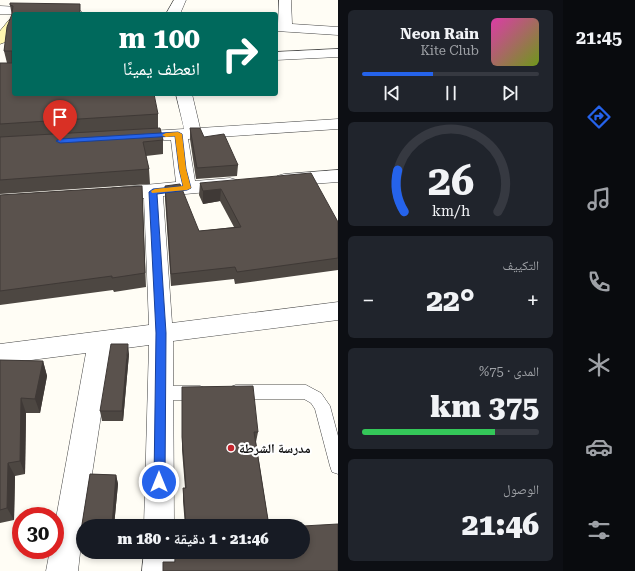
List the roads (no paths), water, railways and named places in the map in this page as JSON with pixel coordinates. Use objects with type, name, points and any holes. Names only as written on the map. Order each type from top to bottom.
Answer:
[{"type":"main road","points":[[0,40],[12,25]]},
{"type":"street","points":[[174,12],[180,0]]},
{"type":"street","points":[[286,0],[280,27],[338,31]]},
{"type":"street","points":[[0,10],[26,8],[59,12]]},
{"type":"street","points":[[312,29],[322,54]]},
{"type":"street","points":[[278,56],[338,53]]},
{"type":"street","points":[[184,96],[186,134],[183,169],[187,188]]},
{"type":"street","points":[[116,138],[338,124]]},
{"type":"street","points":[[92,196],[338,176]]},
{"type":"street","points":[[153,192],[161,333],[159,519]]},
{"type":"street","points":[[0,354],[338,311]]},
{"type":"street","points":[[62,571],[100,341]]},
{"type":"street","points":[[158,571],[159,559]]},
{"type":"lane","points":[[160,393],[306,392],[316,398],[322,406],[338,466]]},
{"type":"place","name":"مدرسة الشرطة","points":[[231,448]]}]
